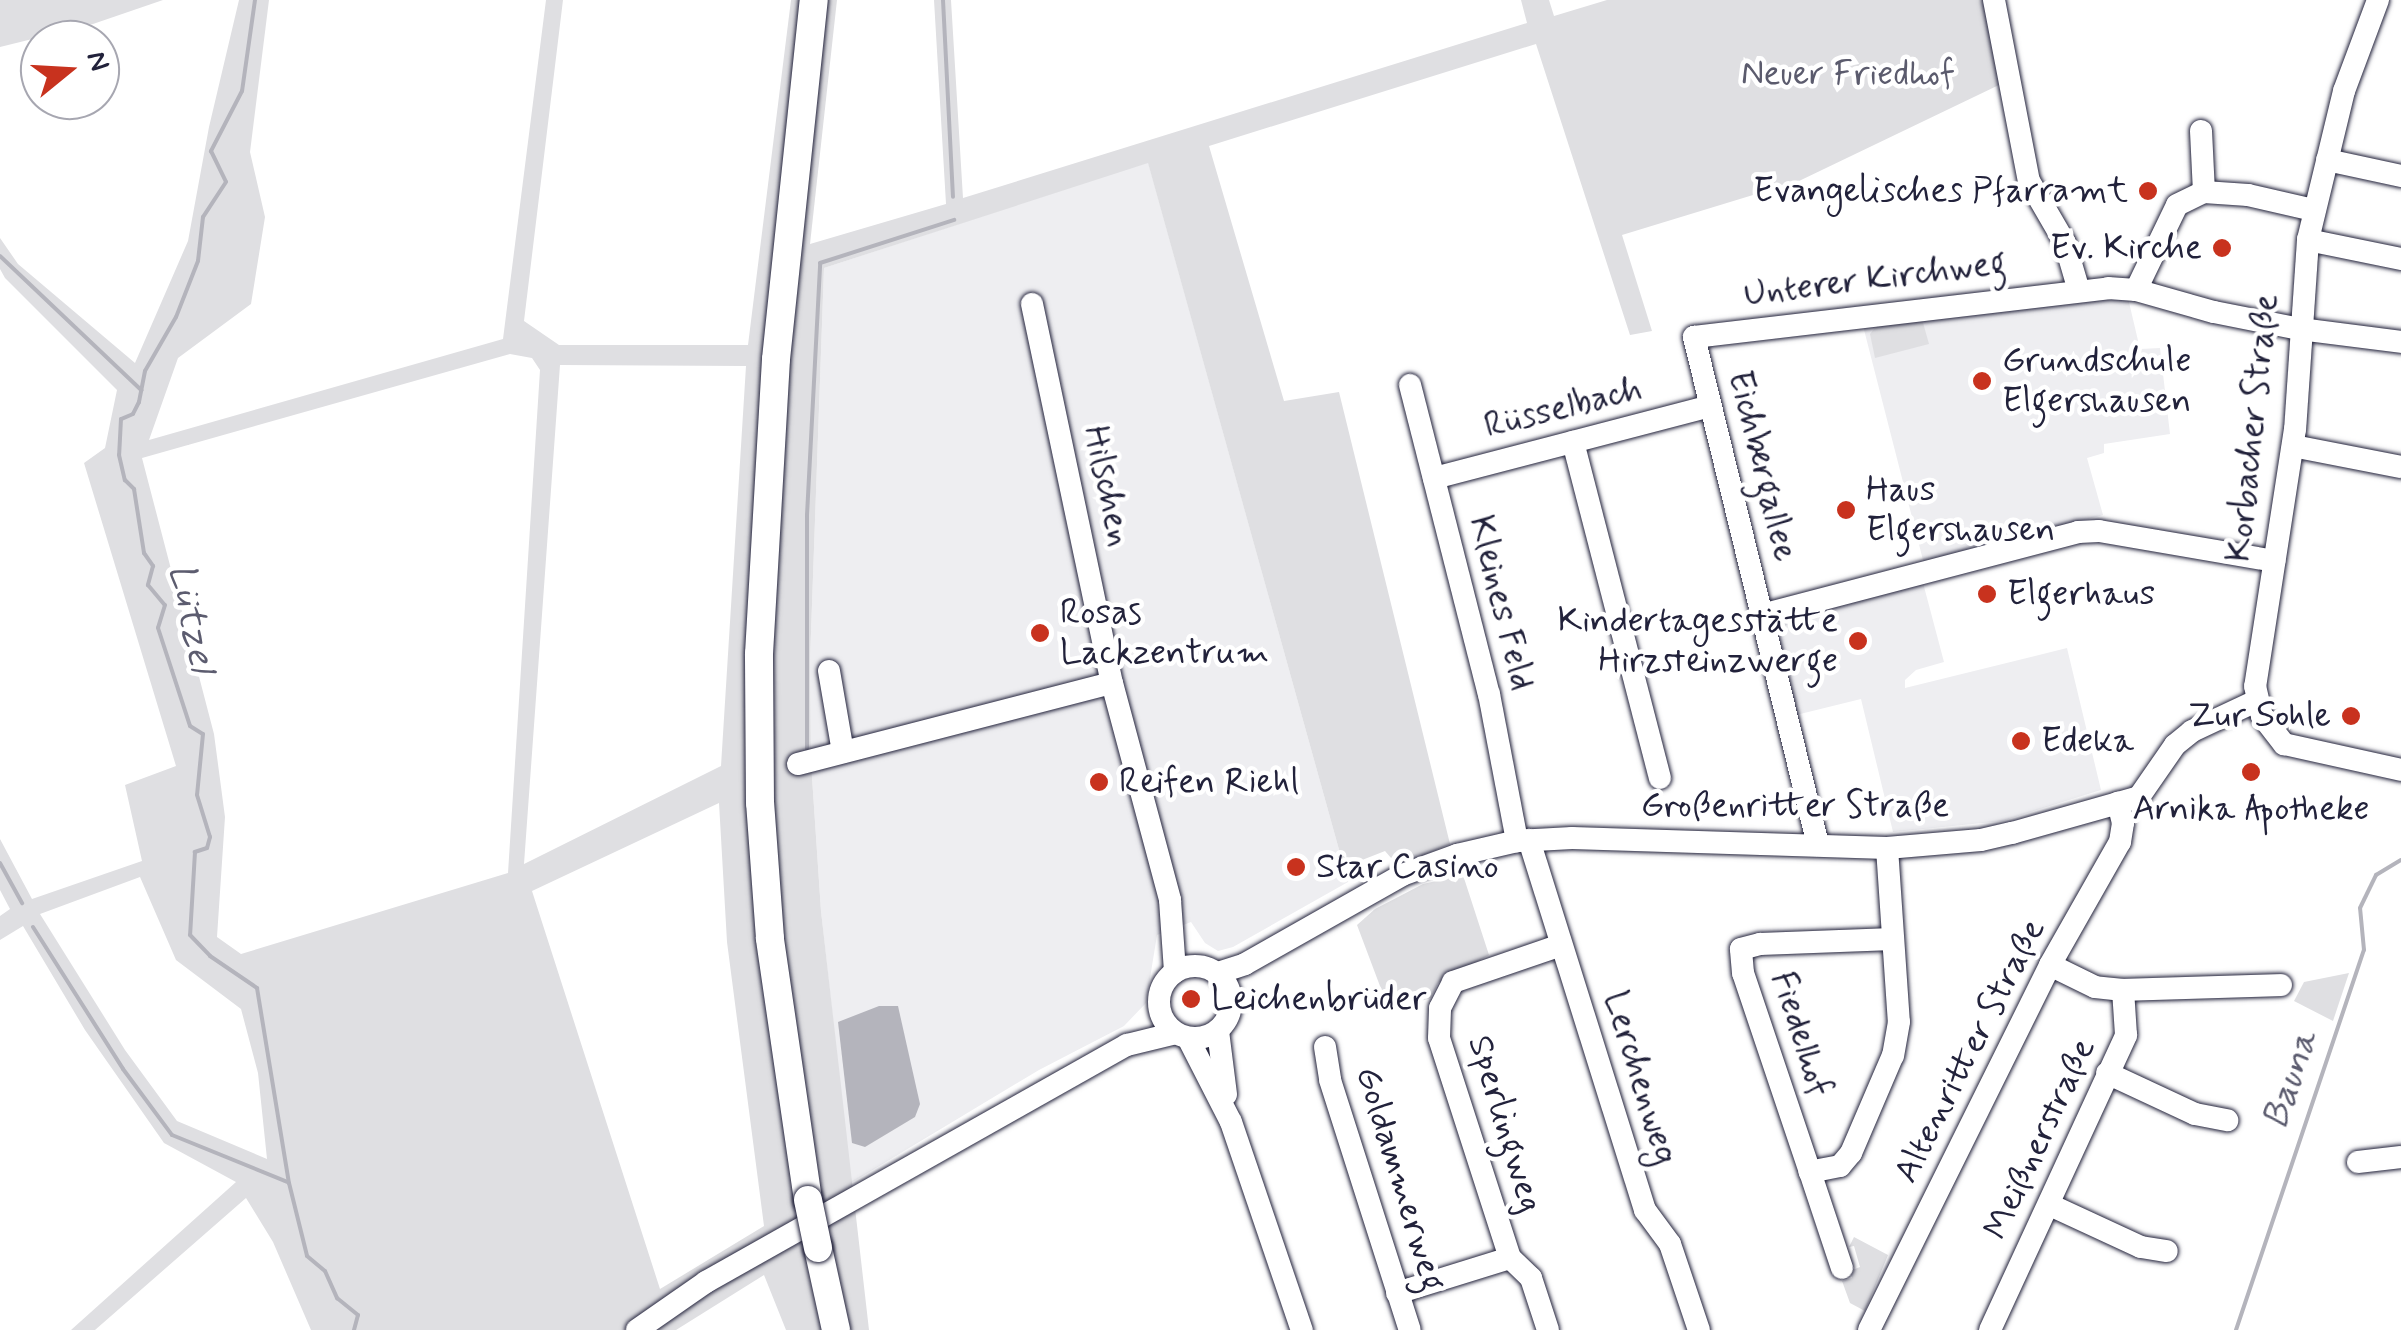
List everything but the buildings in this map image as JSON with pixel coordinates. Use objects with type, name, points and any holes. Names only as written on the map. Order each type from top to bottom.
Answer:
[{"type":"main road","points":[[814,0],[776,358],[759,654],[760,803],[770,938],[808,1200],[836,1330]]},
{"type":"street","points":[[1994,0],[2029,181],[2070,253],[2079,290]]},
{"type":"street","name":"Korbacher Straße","points":[[2256,702],[2293,446],[2308,240],[2344,91],[2378,0]]},
{"type":"street","points":[[2201,131],[2204,192]]},
{"type":"street","points":[[2327,160],[2401,176]]},
{"type":"street","points":[[2136,290],[2177,205],[2204,192],[2248,196],[2314,210]]},
{"type":"street","points":[[2308,240],[2401,259]]},
{"type":"street","name":"Unterer Kirchweg","points":[[1694,337],[2079,290],[2136,290],[2214,312],[2300,329],[2401,342]]},
{"type":"street","name":"Hilschen","points":[[1032,304],[1112,683],[1173,912],[1175,972]]},
{"type":"street","name":"Eichbergallee","points":[[1694,337],[1818,845]]},
{"type":"street","name":"Kleines Feld","points":[[1410,385],[1523,840]]},
{"type":"street","name":"Rüsselbach","points":[[1434,478],[1710,406]]},
{"type":"street","points":[[1573,442],[1660,778]]},
{"type":"street","points":[[2293,446],[2401,467]]},
{"type":"street","points":[[1762,615],[2052,537],[2099,530],[2274,560]]},
{"type":"street","points":[[829,671],[844,752]]},
{"type":"street","points":[[798,764],[1112,683]]},
{"type":"street","points":[[2129,800],[2175,744],[2192,731],[2256,702],[2284,744],[2401,770]]},
{"type":"street","name":"Großenritter Straße","points":[[1209,970],[1244,964],[1402,875],[1456,854],[1523,840],[1888,848],[1981,840],[2129,800]]},
{"type":"street","name":"Altenritter Straße","points":[[1869,1330],[2050,966],[2120,842],[2129,800]]},
{"type":"street","name":"Lerchenweg","points":[[1523,840],[1644,1210],[1670,1244],[1700,1330]]},
{"type":"street","name":"Fiedelhof","points":[[1810,1172],[1840,1166],[1851,1153],[1893,1055],[1900,1022],[1888,848]]},
{"type":"street","name":"Großenritter Straße","points":[[1232,1001],[1248,978],[1360,899]]},
{"type":"street","name":"Hilschen","points":[[1173,912],[1209,970]]},
{"type":"street","name":"Fiedelhof","points":[[1842,1268],[1743,973],[1740,949],[1760,944],[1893,939]]},
{"type":"street","name":"Sperlingweg","points":[[1548,1330],[1532,1278],[1510,1258],[1440,1038],[1440,1008],[1453,982],[1560,945]]},
{"type":"street","name":"Meißnerstraße","points":[[1990,1330],[2126,1035],[2124,990],[2094,988],[2050,966]]},
{"type":"street","points":[[1127,1046],[1159,1009],[1162,988],[1175,972],[1209,970],[1232,1001],[1218,1031],[1231,1122],[1302,1330]]},
{"type":"street","points":[[2124,990],[2280,985]]},
{"type":"street","points":[[1159,1009],[1182,1036],[1231,1122]]},
{"type":"street","points":[[637,1330],[706,1282],[1127,1046],[1218,1031]]},
{"type":"street","name":"Goldammerweg","points":[[1325,1047],[1330,1080],[1410,1330]]},
{"type":"street","points":[[2108,1073],[2196,1114],[2227,1120]]},
{"type":"street","points":[[2358,1162],[2401,1156]]},
{"type":"street","points":[[2050,1205],[2142,1247],[2167,1251]]},
{"type":"street","points":[[1398,1293],[1510,1258]]},
{"type":"shaded area","points":[[1148,162],[1348,882],[1233,947],[1218,951],[1205,943],[1191,922],[1157,935],[1146,1003],[1124,1026],[1039,1070],[851,1183],[821,911],[811,762],[810,661],[824,268]]},
{"type":"shaded area","name":"Grundschule Elgershausen","points":[[2067,298],[2128,298],[2140,349],[2160,348],[2170,434],[2104,444],[2104,453],[2087,458],[2103,515],[1924,564],[1861,318]]},
{"type":"shaded area","points":[[1922,579],[1944,662],[1916,670],[1905,680],[1905,688],[2067,648],[2101,790],[2002,821],[1893,832],[1861,699],[1796,715],[1772,620]]},
{"type":"shaded area","points":[[879,1006],[898,1006],[920,1104],[915,1117],[865,1147],[852,1143],[838,1022]]},
{"type":"green space","points":[[0,0],[163,0],[105,20],[20,20],[20,42],[0,47]]},
{"type":"green space","name":"Neuer Friedhof","points":[[239,0],[269,0],[250,152],[265,217],[251,304],[178,358],[149,440],[503,339],[546,0],[563,0],[524,321],[559,345],[748,345],[791,0],[837,0],[810,244],[946,204],[934,0],[951,0],[963,198],[1527,23],[1521,0],[1549,0],[1554,16],[1607,0],[1985,0],[2001,84],[1799,181],[1622,235],[1652,331],[1630,335],[1536,44],[1209,146],[1284,401],[1339,392],[1450,844],[1398,866],[1385,851],[1357,862],[1348,882],[1148,163],[824,268],[810,661],[811,762],[821,911],[869,1330],[786,1330],[764,1275],[676,1330],[311,1330],[273,1242],[246,1198],[95,1330],[71,1330],[236,1182],[164,1143],[85,1030],[23,926],[0,940],[0,916],[10,909],[0,890],[0,839],[32,899],[142,861],[125,785],[176,766],[84,463],[105,448],[117,390],[5,278],[0,269],[0,238],[18,264],[135,363],[188,241],[209,127]],"holes":[[[510,354],[532,358],[540,370],[508,873],[241,954],[217,937],[225,817],[214,734],[142,458]],[[560,365],[746,366],[721,766],[524,864]],[[719,803],[727,942],[764,1226],[660,1289],[532,891]],[[140,877],[176,960],[241,1009],[258,1073],[267,1159],[177,1121],[125,1050],[40,914]]]},
{"type":"green space","points":[[1922,319],[1929,344],[1875,358],[1870,334],[1874,329],[1882,323]]},
{"type":"green space","points":[[1463,875],[1489,955],[1438,983],[1431,998],[1389,1010],[1357,925],[1375,909],[1423,884]]},
{"type":"green space","points":[[2349,973],[2333,1021],[2294,1001],[2304,982]]},
{"type":"green space","points":[[1854,1237],[1888,1255],[1865,1311],[1850,1303],[1842,1281],[1852,1278],[1850,1271],[1860,1267],[1854,1246],[1849,1247]]},
{"type":"waterway","name":"Lützel","points":[[255,0],[242,91],[211,151],[226,182],[203,217],[198,261],[176,317],[145,371],[139,402],[133,414],[121,419],[119,455],[125,480],[134,489],[144,553],[153,566],[148,585],[165,605],[158,628],[190,726],[203,734],[197,795],[210,837],[207,848],[195,852],[190,935],[210,956],[257,988],[289,1183],[307,1256],[325,1271],[337,1298],[358,1315],[354,1330]]},
{"type":"waterway","points":[[943,0],[953,197]]},
{"type":"waterway","points":[[807,749],[807,515],[820,263],[954,220]]},
{"type":"waterway","points":[[0,256],[141,390]]},
{"type":"waterway","name":"Bauna","points":[[2236,1330],[2364,950],[2360,908],[2376,875],[2401,860]]},
{"type":"waterway","points":[[0,863],[22,903]]},
{"type":"waterway","points":[[33,927],[123,1069],[172,1135],[288,1182]]},
{"type":"place","name":"Evangelisches Pfarramt","points":[[2148,191]]},
{"type":"place","name":"Ev. Kirche","points":[[2222,248]]},
{"type":"place","name":"Grundschule Elgershausen","points":[[1982,381]]},
{"type":"place","name":"Haus Elgershausen","points":[[1846,510]]},
{"type":"place","name":"Elgerhaus","points":[[1987,594]]},
{"type":"place","name":"Rosas Lackzentrum","points":[[1040,633]]},
{"type":"place","name":"Kindertagesstätte Hirzsteinzwerge","points":[[1858,641]]},
{"type":"place","name":"Zur Sohle","points":[[2351,716]]},
{"type":"place","name":"Edeka","points":[[2021,741]]},
{"type":"place","name":"Arnika Apotheke","points":[[2251,772]]},
{"type":"place","name":"Reifen Riehl","points":[[1099,782]]},
{"type":"place","name":"Star Casino","points":[[1296,867]]},
{"type":"place","name":"Leichenbrüder","points":[[1191,999]]}]
